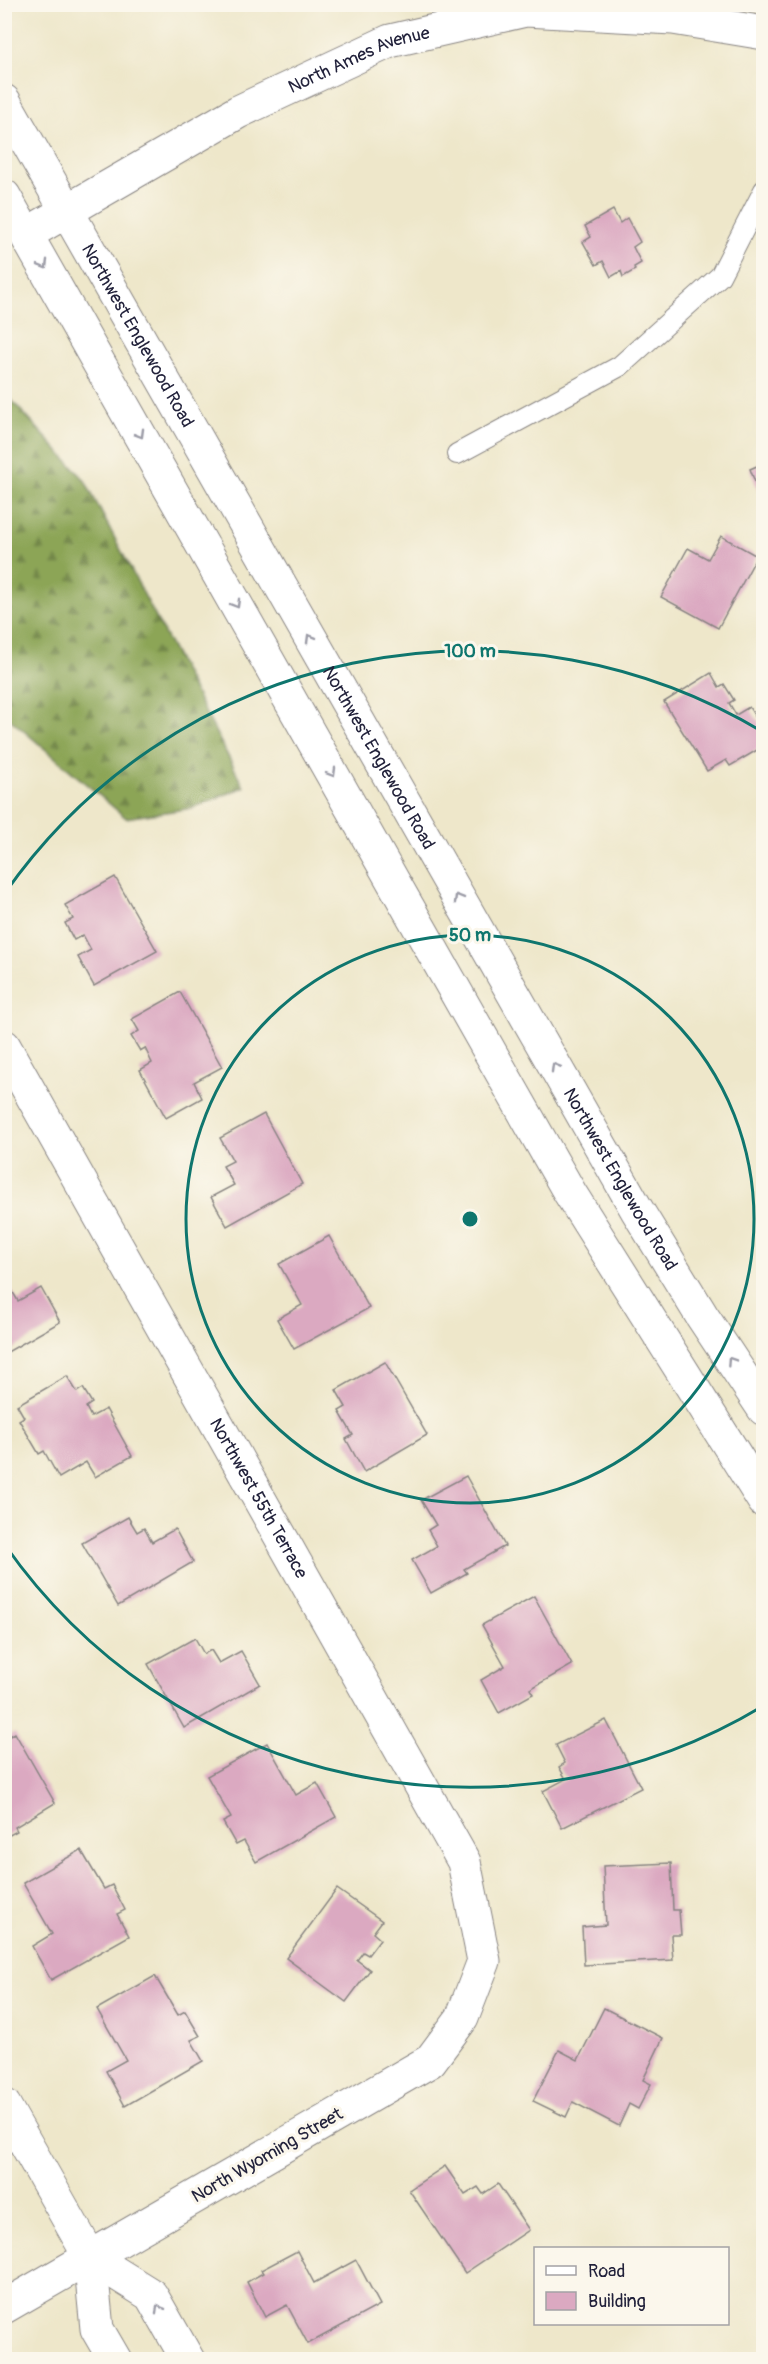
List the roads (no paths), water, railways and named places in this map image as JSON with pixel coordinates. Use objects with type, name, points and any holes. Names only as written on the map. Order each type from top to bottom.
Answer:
[{"type":"main road","name":"North Ames Avenue","points":[[27,234],[238,112],[390,41],[526,10],[673,18],[764,33]]},
{"type":"main road","name":"Northwest Englewood Road","points":[[4,101],[637,1210],[702,1316],[764,1409]]},
{"type":"main road","points":[[4,195],[570,1193],[764,1501]]},
{"type":"main road","name":"Northwest 55th Terrace","points":[[4,1046],[464,1862],[484,1961]]},
{"type":"main road","name":"North Wyoming Street","points":[[4,2307],[430,2061],[462,2018],[484,1961]]},
{"type":"main road","points":[[4,2104],[90,2258],[98,2329],[116,2360]]},
{"type":"main road","points":[[90,2258],[151,2295],[188,2360]]},
{"type":"lane","points":[[457,454],[620,366],[720,276],[764,190]]}]
